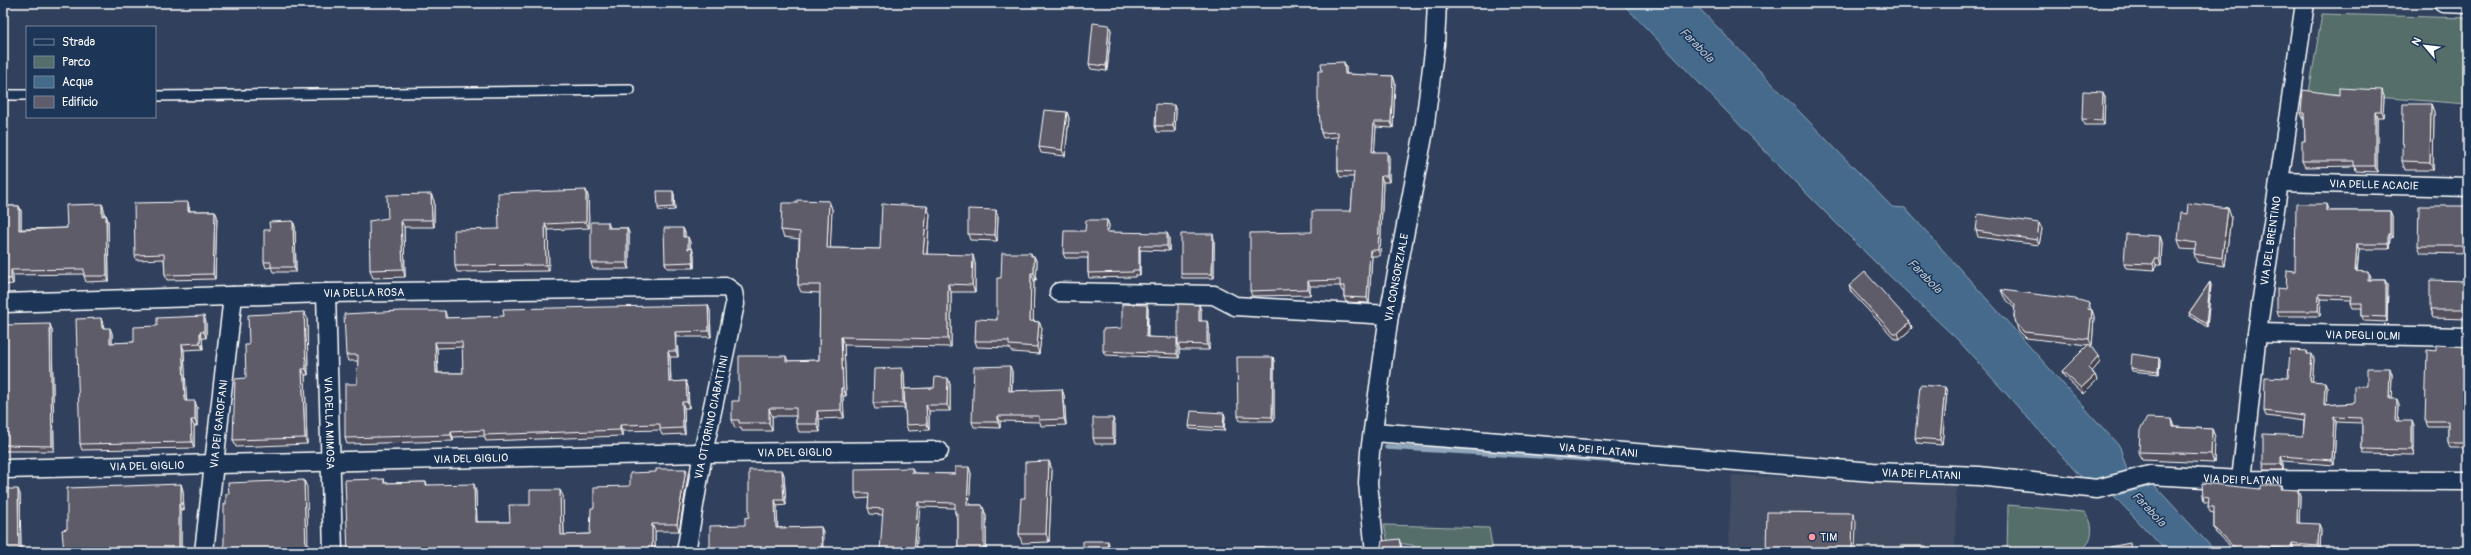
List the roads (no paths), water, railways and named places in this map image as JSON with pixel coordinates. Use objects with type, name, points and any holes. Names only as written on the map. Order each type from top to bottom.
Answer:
[{"type":"street","name":"VIA CONSORZIALE","points":[[1375,552],[1368,483],[1389,315],[1424,131],[1436,44],[1437,3]]},
{"type":"street","name":"VIA DEL BRENTINO","points":[[2241,480],[2257,333],[2305,3]]},
{"type":"street","points":[[2443,3],[2468,4]]},
{"type":"street","name":"VIA DELLE ACACIE","points":[[2280,182],[2468,187]]},
{"type":"street","name":"VIA DELLA ROSA","points":[[3,303],[326,293],[726,287]]},
{"type":"street","name":"VIA OTTORINO CIABATTINI","points":[[686,552],[703,453],[735,304],[733,292],[726,287]]},
{"type":"street","points":[[1059,292],[1214,295],[1235,306],[1389,315]]},
{"type":"street","name":"VIA DELLA MIMOSA","points":[[326,293],[333,552]]},
{"type":"street","name":"VIA DEI GAROFANI","points":[[204,552],[233,296]]},
{"type":"street","name":"VIA DEGLI OLMI","points":[[2257,333],[2468,337]]},
{"type":"street","name":"VIA DEI PLATANI","points":[[1374,432],[1873,472],[1979,476],[2097,489],[2150,475],[2241,480],[2468,481]]},
{"type":"street","name":"VIA DEL GIGLIO","points":[[3,469],[330,463],[703,453],[939,451]]},
{"type":"lane","points":[[156,96],[630,90]]},
{"type":"lane","points":[[3,95],[26,95]]},
{"type":"water","name":"Farabola","points":[[1622,3],[1694,3],[1892,207],[1905,208],[2120,447],[2128,474],[2087,484],[1958,340],[1877,264],[1784,171]]},
{"type":"water","name":"Farabola","points":[[2154,485],[2216,552],[2167,552],[2114,496]]},
{"type":"waterway","points":[[1387,447],[1624,461]]},
{"type":"place","name":"TIM","points":[[1812,537]]}]
